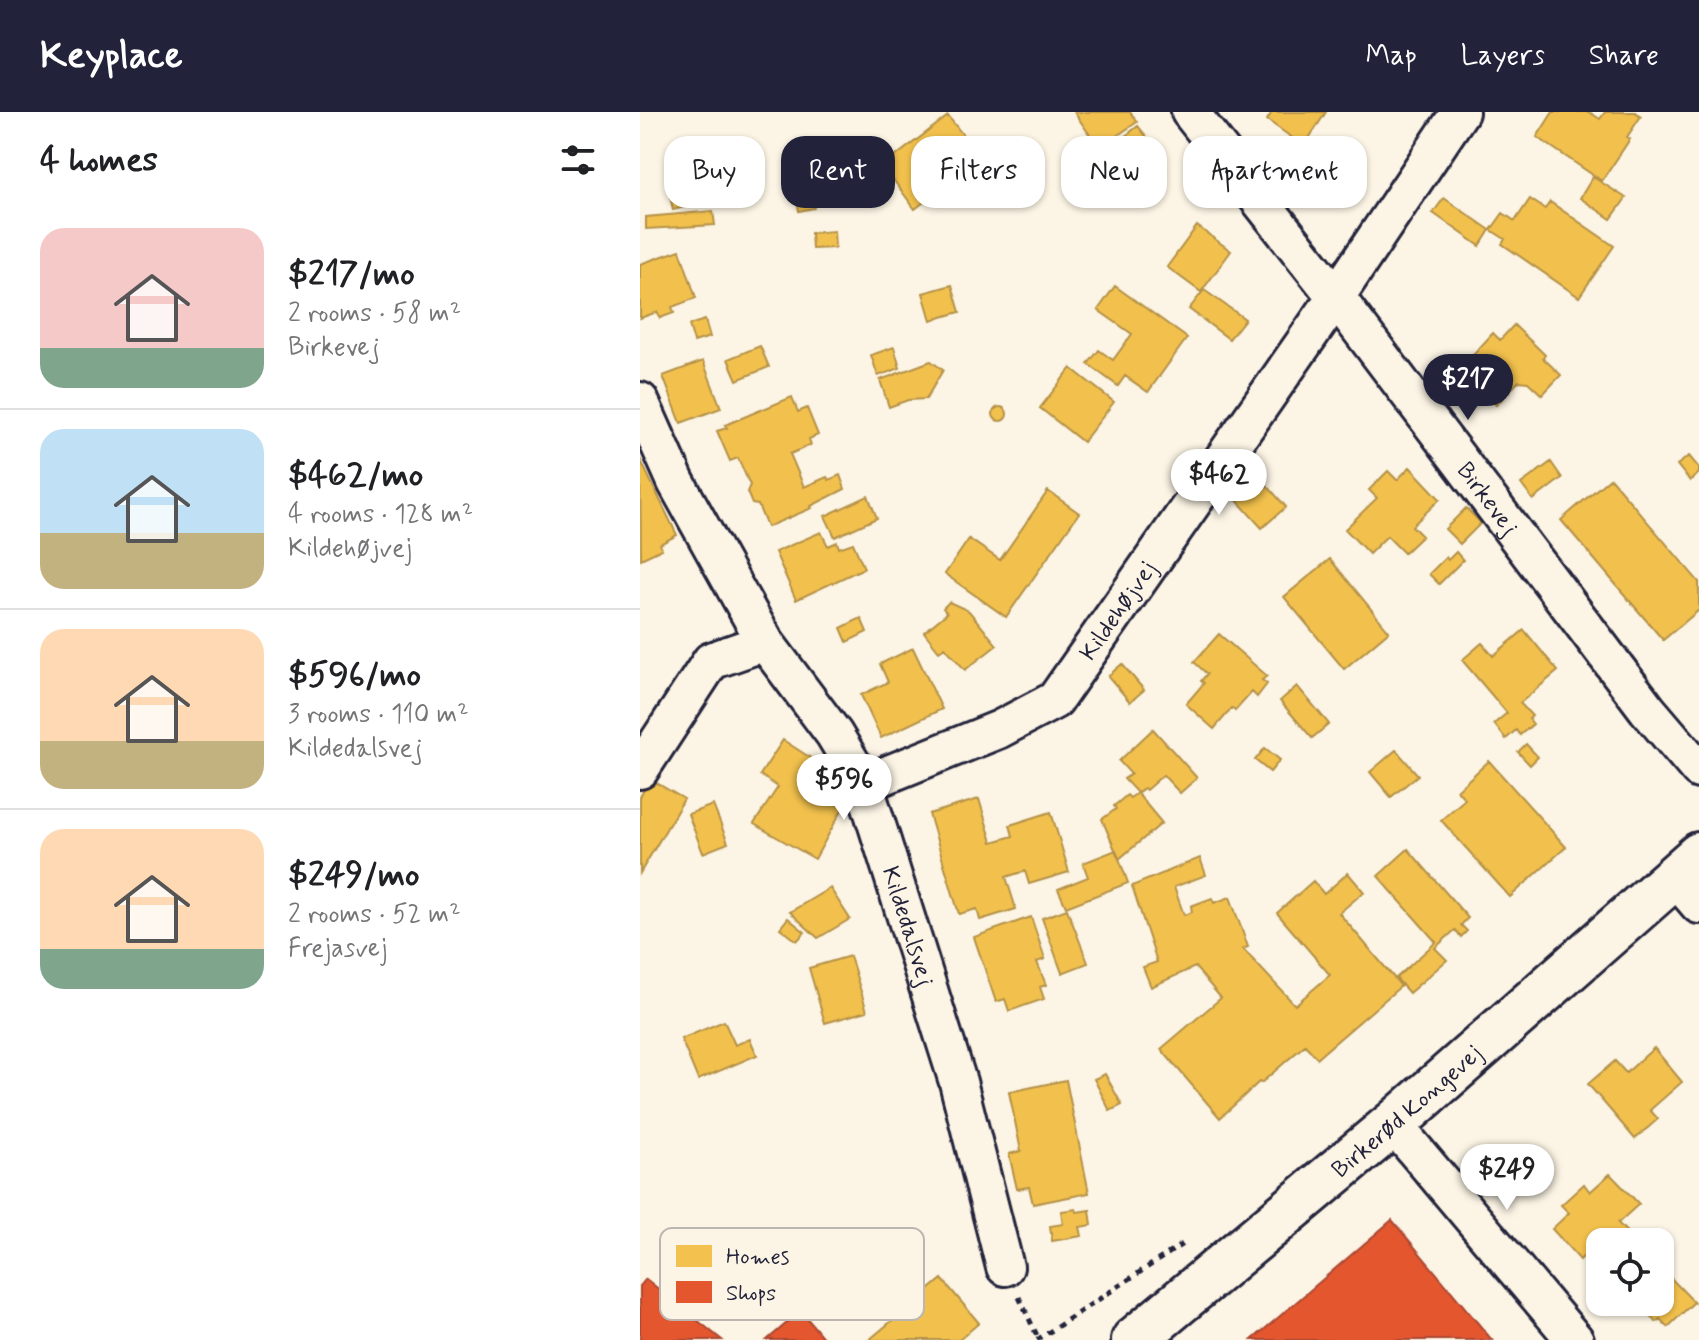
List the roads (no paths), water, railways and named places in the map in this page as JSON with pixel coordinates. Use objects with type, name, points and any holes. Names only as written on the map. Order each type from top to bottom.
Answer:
[{"type":"main road","name":"Birkerød Kongevej","points":[[1134,1340],[1691,879]]},
{"type":"street","name":"Birkevej","points":[[1190,112],[1336,297],[1647,709],[1699,770]]},
{"type":"street","name":"Kildehøjvej","points":[[864,784],[1000,729],[1055,700],[1336,297],[1460,112]]},
{"type":"street","name":"Kildedalsvej","points":[[640,401],[676,482],[765,642],[834,734],[864,784],[958,1082],[1005,1267]]},
{"type":"street","points":[[640,770],[711,661],[765,642]]},
{"type":"street","points":[[1393,1124],[1575,1340]]}]
